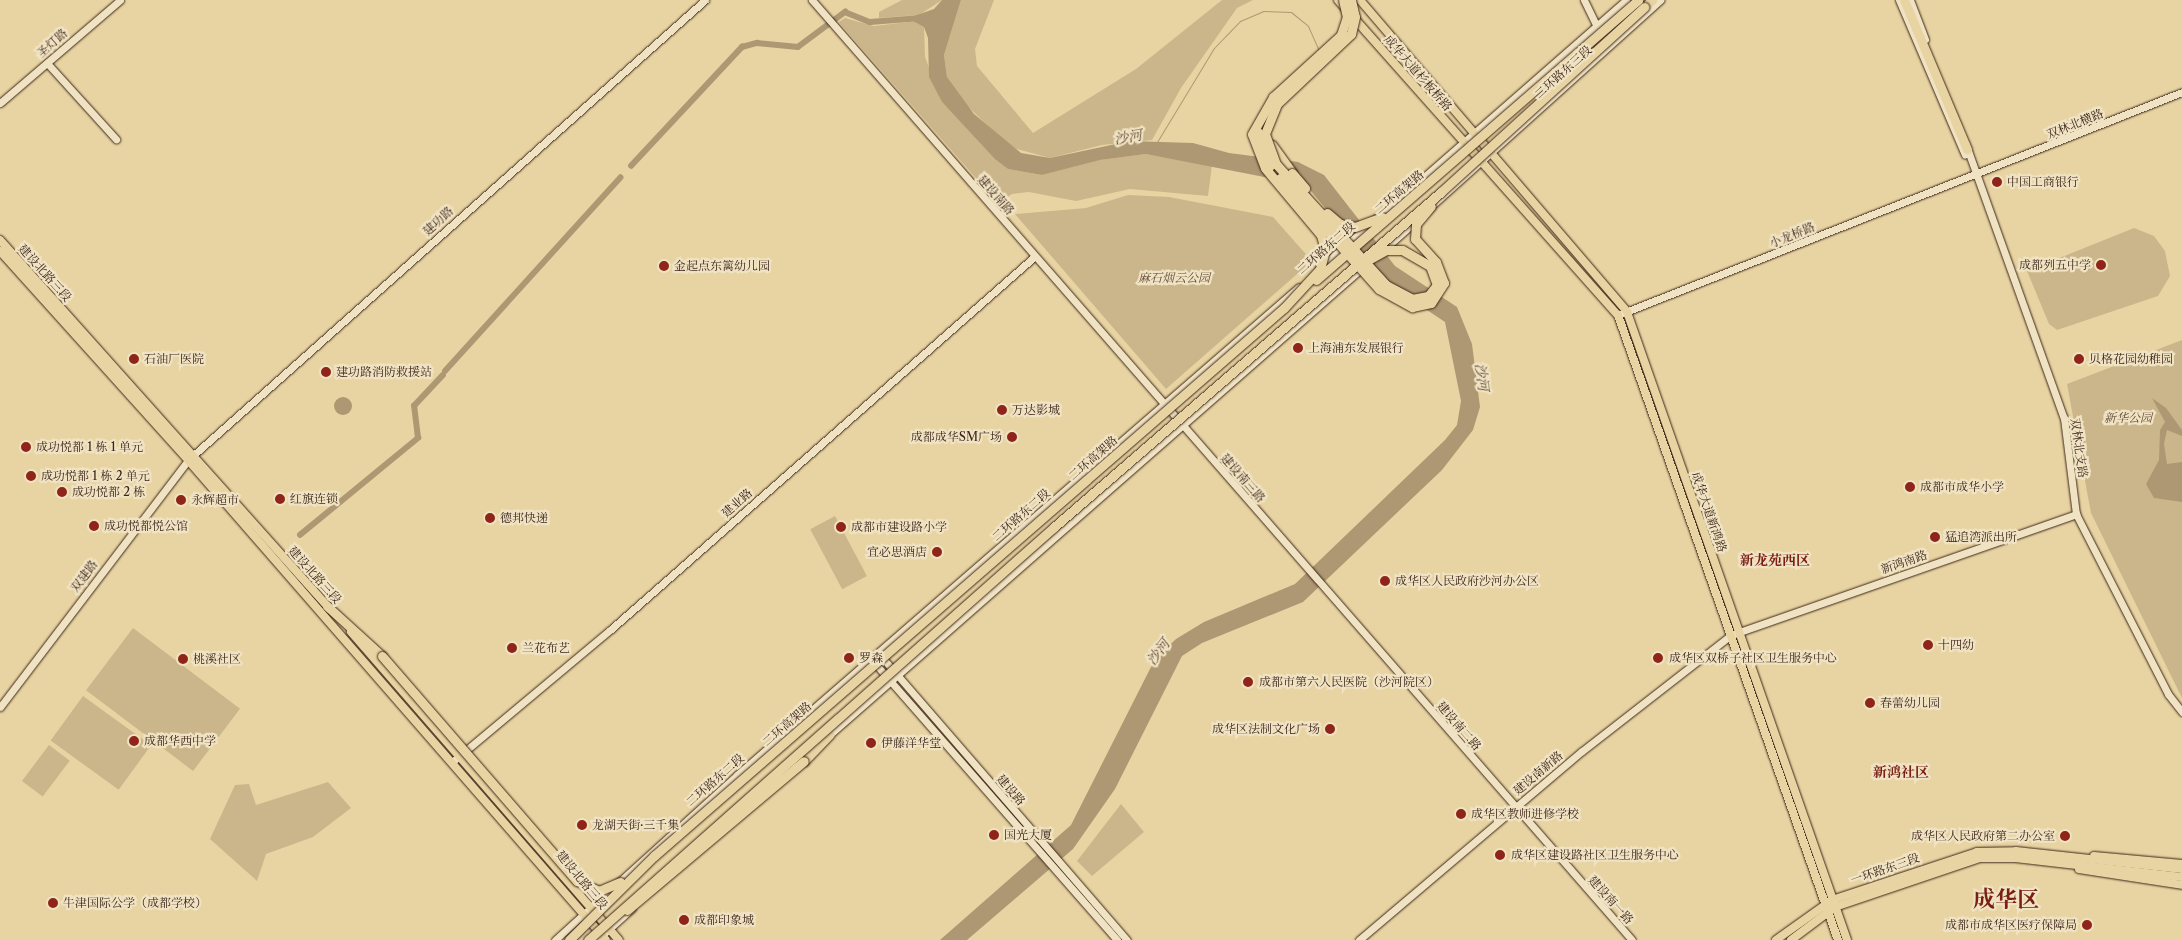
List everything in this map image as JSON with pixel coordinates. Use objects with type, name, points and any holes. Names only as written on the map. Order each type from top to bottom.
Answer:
[{"type":"highway","points":[[1284,308],[1320,270],[1325,250],[1316,228],[1257,158],[1252,134],[1268,110],[1342,35],[1348,18],[1343,0]]},
{"type":"highway","points":[[1351,0],[1355,17],[1351,34],[1268,110],[1258,132],[1265,160],[1367,277],[1405,305],[1423,306],[1442,291],[1441,269],[1418,245],[1414,232],[1440,192]]},
{"type":"highway","name":"二环高架路","points":[[569,940],[654,856],[1638,0]]},
{"type":"highway","name":"二环高架路","points":[[597,938],[1440,192],[1652,0]]},
{"type":"highway","points":[[1904,0],[1967,149]]},
{"type":"highway","points":[[1268,110],[1270,138],[1275,152],[1335,221],[1363,226],[1408,201]]},
{"type":"highway","points":[[1268,110],[1265,134],[1276,164],[1287,177],[1359,256],[1366,264],[1372,271],[1379,278],[1412,300],[1428,296],[1437,284],[1430,266],[1402,250],[1386,250],[1373,257],[1368,261],[1363,265],[1346,274]]},
{"type":"highway","points":[[327,606],[382,656],[584,886],[609,889],[654,856]]},
{"type":"highway","points":[[597,938],[695,857],[804,761],[830,734]]},
{"type":"main road","name":"成华大道杉板桥路","points":[[1338,0],[1481,162]]},
{"type":"main road","name":"成华大道杉板桥路","points":[[1360,0],[1475,134]]},
{"type":"main road","name":"成华大道新鸿路","points":[[1475,134],[1626,312],[1738,631],[1830,905],[1838,940]]},
{"type":"main road","name":"成华大道新鸿路","points":[[1481,162],[1618,315],[1731,635],[1830,905],[1847,940]]},
{"type":"main road","name":"建设北路三段","points":[[0,240],[191,457],[582,912],[597,938]]},
{"type":"main road","name":"建设北路三段","points":[[0,251],[327,606],[461,756],[619,940]]},
{"type":"main road","name":"一环路东三段","points":[[1830,905],[1977,852],[2064,861]]},
{"type":"main road","points":[[2064,861],[2182,873]]},
{"type":"main road","points":[[2064,861],[2097,875],[2182,873]]},
{"type":"main road","points":[[1776,940],[1830,905]]},
{"type":"main road","points":[[1791,940],[1830,905]]},
{"type":"street","name":"圣灯路","points":[[0,103],[120,0]]},
{"type":"street","name":"建功路","points":[[191,457],[705,0]]},
{"type":"street","name":"建设南路","points":[[812,0],[1164,405]]},
{"type":"street","points":[[1584,0],[1606,48]]},
{"type":"street","name":"二环路东三段","points":[[1475,134],[1626,0]]},
{"type":"street","name":"二环路东三段","points":[[1481,162],[1660,0]]},
{"type":"street","points":[[1899,0],[1975,175]]},
{"type":"street","points":[[1910,0],[1967,149],[1975,175]]},
{"type":"street","points":[[48,62],[116,139]]},
{"type":"street","name":"双林北横路","points":[[1975,175],[2182,92]]},
{"type":"street","name":"二环路东二段","points":[[555,940],[582,912],[1475,134]]},
{"type":"street","points":[[597,938],[1481,162]]},
{"type":"street","name":"小龙桥路","points":[[1618,315],[1975,175]]},
{"type":"street","name":"双林北支路","points":[[1975,175],[2064,418],[2076,514],[2168,694],[2182,712]]},
{"type":"street","name":"建业路","points":[[452,762],[610,630],[1034,257]]},
{"type":"street","name":"建设南三路","points":[[1164,405],[1327,591]]},
{"type":"street","name":"双建路","points":[[0,707],[191,457]]},
{"type":"street","name":"新鸿南路","points":[[1738,631],[2076,514]]},
{"type":"street","name":"建设南二路","points":[[1327,591],[1515,807]]},
{"type":"street","name":"建设南新路","points":[[1359,940],[1515,807],[1738,631]]},
{"type":"street","name":"建设路","points":[[879,654],[1128,940]]},
{"type":"street","name":"建设路","points":[[872,660],[1053,870],[1117,940]]},
{"type":"street","name":"建设南一路","points":[[1515,807],[1632,940]]},
{"type":"green space","points":[[902,0],[942,0],[919,15],[879,18],[879,12]]},
{"type":"green space","points":[[961,0],[994,0],[975,49],[977,66],[1033,133],[1136,69],[1222,0],[1253,0],[1237,8],[1181,88],[1152,140],[1102,145],[1050,158],[1010,147],[959,98],[947,77],[944,55]]},
{"type":"green space","points":[[845,18],[874,26],[917,21],[924,27],[925,57],[942,102],[1008,169],[1042,175],[1099,160],[1146,154],[1212,165],[1208,196],[1130,189],[1076,201],[1029,192],[1012,194],[998,203],[839,22]]},
{"type":"green space","name":"麻石烟云公园","points":[[1128,195],[1169,197],[1273,217],[1312,261],[1166,389],[1015,214],[1086,208]]},
{"type":"green space","name":"成都列五中学","points":[[2134,228],[2154,236],[2165,251],[2170,276],[2158,296],[2057,330],[2049,324],[2027,271]]},
{"type":"green space","name":"新华公园","points":[[2182,340],[2182,698],[2091,513],[2067,384]]},
{"type":"green space","points":[[835,516],[867,576],[842,589],[810,529]]},
{"type":"green space","points":[[133,628],[240,709],[193,771],[86,690]]},
{"type":"green space","points":[[83,696],[151,745],[119,790],[51,740]]},
{"type":"green space","points":[[49,745],[70,761],[43,797],[22,781]]},
{"type":"green space","points":[[328,782],[351,808],[313,837],[266,854],[257,881],[210,839],[235,785],[249,784],[256,805]]},
{"type":"green space","points":[[1121,804],[1144,832],[1092,876],[1077,861]]},
{"type":"shaded area","points":[[942,0],[961,0],[944,55],[947,77],[974,114],[1021,153],[1050,158],[1130,141],[1193,143],[1229,153],[1298,162],[1324,175],[1395,266],[1457,307],[1472,344],[1480,407],[1473,430],[1442,470],[1303,602],[1202,643],[1182,656],[1115,789],[1073,849],[967,940],[940,940],[1071,825],[1155,659],[1176,639],[1204,622],[1295,584],[1445,440],[1457,425],[1461,401],[1445,322],[1388,284],[1306,185],[1146,154],[1100,160],[1042,175],[1008,169],[995,159],[942,102],[929,77],[928,38],[924,27],[913,21],[914,16],[934,9]]},
{"type":"shaded area","points":[[339,397],[347,397],[352,402],[350,413],[339,415],[334,410],[334,402]]},
{"type":"shaded area","points":[[2152,398],[2166,408],[2182,430],[2182,436],[2167,430],[2164,444],[2167,464],[2182,462],[2182,502],[2154,498],[2146,484],[2159,460],[2160,430],[2165,422]]},
{"type":"waterway","points":[[1157,142],[1214,48],[1240,21],[1263,11],[1291,12],[1308,26],[1319,51]]},
{"type":"waterway","points":[[631,166],[742,47],[757,43],[798,47],[845,12],[870,22],[921,18]]},
{"type":"waterway","points":[[445,371],[620,178]]},
{"type":"waterway","points":[[300,535],[418,438],[414,406],[443,375]]},
{"type":"place","name":"中国工商银行","points":[[1997,182]]},
{"type":"place","name":"成都列五中学","points":[[2101,265]]},
{"type":"place","name":"金起点东篱幼儿园","points":[[664,266]]},
{"type":"place","name":"上海浦东发展银行","points":[[1298,348]]},
{"type":"place","name":"石油厂医院","points":[[134,359]]},
{"type":"place","name":"贝格花园幼稚园","points":[[2079,359]]},
{"type":"place","name":"建功路消防救援站","points":[[326,372]]},
{"type":"place","name":"万达影城","points":[[1002,410]]},
{"type":"place","name":"成都成华SM广场","points":[[1012,437]]},
{"type":"place","name":"成功悦都 1 栋 1 单元","points":[[26,447]]},
{"type":"place","name":"成功悦都 1 栋 2 单元","points":[[31,476]]},
{"type":"place","name":"成都市成华小学","points":[[1910,487]]},
{"type":"place","name":"成功悦都 2 栋","points":[[62,492]]},
{"type":"place","name":"红旗连锁","points":[[280,499]]},
{"type":"place","name":"永辉超市","points":[[181,500]]},
{"type":"place","name":"德邦快递","points":[[490,518]]},
{"type":"place","name":"成功悦都悦公馆","points":[[94,526]]},
{"type":"place","name":"成都市建设路小学","points":[[841,527]]},
{"type":"place","name":"猛追湾派出所","points":[[1935,537]]},
{"type":"place","name":"宜必思酒店","points":[[937,552]]},
{"type":"place","name":"成华区人民政府沙河办公区","points":[[1385,581]]},
{"type":"place","name":"十四幼","points":[[1928,645]]},
{"type":"place","name":"兰花布艺","points":[[512,648]]},
{"type":"place","name":"罗森","points":[[849,658]]},
{"type":"place","name":"成华区双桥子社区卫生服务中心","points":[[1658,658]]},
{"type":"place","name":"桃溪社区","points":[[183,659]]},
{"type":"place","name":"成都市第六人民医院（沙河院区）","points":[[1248,682]]},
{"type":"place","name":"春蕾幼儿园","points":[[1870,703]]},
{"type":"place","name":"成华区法制文化广场","points":[[1330,729]]},
{"type":"place","name":"成都华西中学","points":[[134,741]]},
{"type":"place","name":"伊藤洋华堂","points":[[871,743]]},
{"type":"place","name":"成华区教师进修学校","points":[[1461,814]]},
{"type":"place","name":"龙湖天街·三千集","points":[[582,825]]},
{"type":"place","name":"国光大厦","points":[[994,835]]},
{"type":"place","name":"成华区人民政府第二办公室","points":[[2065,836]]},
{"type":"place","name":"成华区建设路社区卫生服务中心","points":[[1500,855]]},
{"type":"place","name":"牛津国际公学（成都学校）","points":[[53,903]]},
{"type":"place","name":"成都印象城","points":[[684,920]]},
{"type":"place","name":"成都市成华区医疗保障局","points":[[2087,925]]},
{"type":"district","name":"新龙苑西区","points":[[1775,560]]},
{"type":"district","name":"新鸿社区","points":[[1901,772]]},
{"type":"district","name":"成华区","points":[[2006,900]]},
{"type":"water label","name":"沙河","points":[[1128,137]]},
{"type":"water label","name":"沙河","points":[[1482,377]]},
{"type":"water label","name":"沙河","points":[[1158,652]]}]
